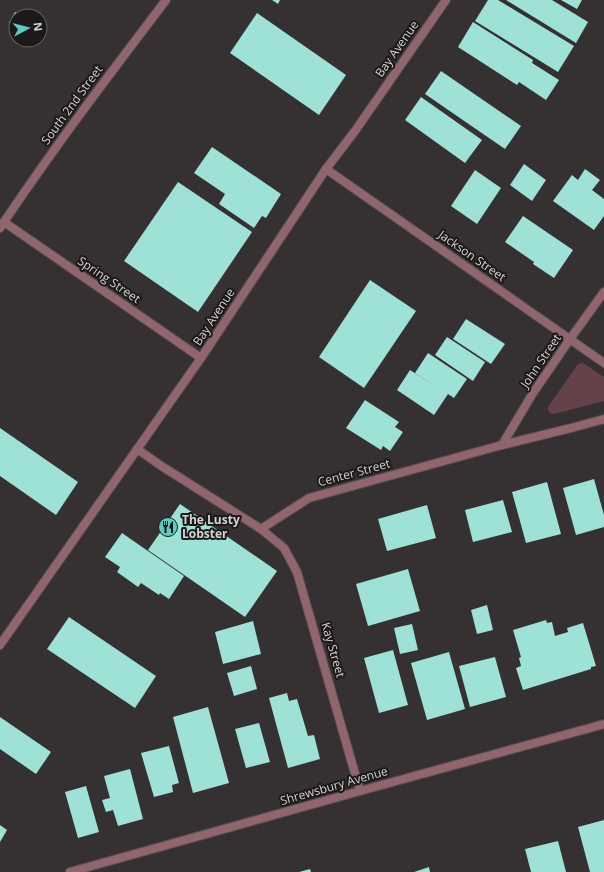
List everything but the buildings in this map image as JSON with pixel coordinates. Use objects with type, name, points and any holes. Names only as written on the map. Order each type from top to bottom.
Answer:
[{"type":"street","name":"South 2nd Street","points":[[2,225],[91,99],[166,0]]},
{"type":"street","name":"Bay Avenue","points":[[0,645],[201,358],[326,169],[356,130],[446,0]]},
{"type":"street","name":"Jackson Street","points":[[326,169],[604,363]]},
{"type":"street","name":"Spring Street","points":[[2,225],[201,358]]},
{"type":"street","name":"John Street","points":[[502,445],[533,393],[604,292]]},
{"type":"street","name":"Center Street","points":[[261,529],[309,498],[604,418]]},
{"type":"street","points":[[137,449],[261,529]]},
{"type":"street","name":"Kay Street","points":[[261,529],[284,548],[298,572],[360,791]]},
{"type":"street","name":"Shrewsbury Avenue","points":[[70,872],[604,724]]},
{"type":"shaded area","points":[[583,363],[604,377],[604,401],[554,414],[550,413],[548,407],[578,364]]},
{"type":"place","name":"The Lusty Lobster","points":[[168,527]]}]
